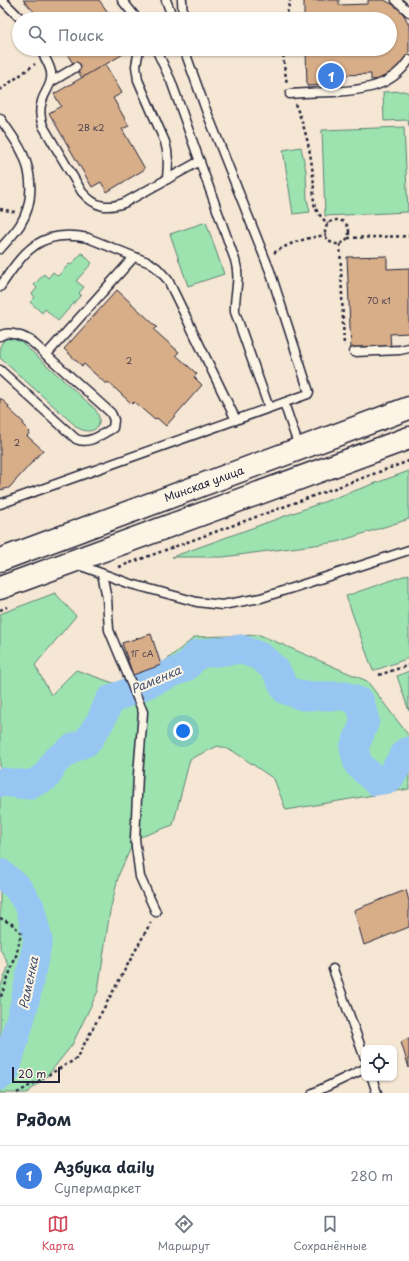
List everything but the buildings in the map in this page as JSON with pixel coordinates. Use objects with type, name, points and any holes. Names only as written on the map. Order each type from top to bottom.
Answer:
[{"type":"main road","name":"Минская улица","points":[[0,560],[409,408]]},
{"type":"main road","points":[[4,598],[69,562],[409,438]]},
{"type":"lane","points":[[2,0],[14,12]]},
{"type":"lane","points":[[122,0],[131,12]]},
{"type":"lane","points":[[166,0],[170,12]]},
{"type":"lane","points":[[182,0],[183,12]]},
{"type":"lane","points":[[396,0],[409,12]]},
{"type":"lane","points":[[138,56],[136,66],[138,80],[166,142],[169,162],[167,179]]},
{"type":"lane","points":[[159,56],[171,81],[236,266],[238,279],[235,299],[236,312],[269,408]]},
{"type":"lane","points":[[0,504],[284,403],[308,394],[310,390],[266,260],[206,110],[187,56]]},
{"type":"lane","points":[[45,57],[51,71],[50,82],[42,100],[40,112],[41,120],[66,166],[87,198],[98,205],[106,207],[124,203],[200,161]]},
{"type":"lane","points":[[290,94],[344,91],[373,87],[399,73],[409,60]]},
{"type":"lane","points":[[50,82],[76,67]]},
{"type":"lane","points":[[0,118],[22,151],[28,168],[30,192],[29,203],[21,224],[0,249]]},
{"type":"lane","points":[[0,287],[25,253],[37,244],[53,237],[70,235],[88,238],[150,263],[168,280],[236,420]]},
{"type":"lane","points":[[46,355],[134,257]]},
{"type":"lane","points":[[0,336],[5,333],[10,333],[31,341],[111,413],[114,420],[113,428],[89,441],[84,442],[76,439],[0,370]]},
{"type":"lane","points":[[354,352],[400,350],[409,348]]},
{"type":"lane","points":[[284,403],[300,448]]},
{"type":"lane","points":[[69,562],[128,583],[197,602],[222,604],[260,598],[409,550]]},
{"type":"lane","points":[[102,574],[109,630],[143,712],[135,839],[140,877],[156,912]]},
{"type":"lane","points":[[333,969],[361,1048]]},
{"type":"lane","points":[[313,1093],[361,1070]]},
{"type":"lane","points":[[373,1081],[377,1093]]},
{"type":"path","points":[[287,12],[290,0]]},
{"type":"path","points":[[284,56],[285,72],[290,94],[299,112],[309,146],[314,178],[314,202],[322,218],[328,224]]},
{"type":"path","points":[[0,90],[45,57]]},
{"type":"path","points":[[333,220],[339,220],[348,226],[348,238],[340,244],[329,240],[326,235],[328,224],[333,220]]},
{"type":"path","points":[[266,260],[276,252],[295,242],[306,238],[326,235]]},
{"type":"path","points":[[348,238],[409,236]]},
{"type":"path","points":[[340,244],[344,344],[348,351],[354,352]]},
{"type":"path","points":[[102,574],[409,461]]},
{"type":"path","points":[[0,610],[4,598]]},
{"type":"path","points":[[379,675],[409,665]]},
{"type":"path","points":[[17,1093],[76,1059],[156,912]]},
{"type":"path","points":[[0,918],[12,924],[21,933],[16,956],[0,999]]},
{"type":"green space","points":[[404,91],[409,93],[409,126],[408,120],[384,121],[383,92]]},
{"type":"green space","points":[[404,127],[408,212],[325,216],[322,130]]},
{"type":"green space","points":[[301,147],[306,171],[307,199],[310,212],[293,214],[283,150]]},
{"type":"green space","points":[[206,222],[224,274],[188,286],[170,234]]},
{"type":"green space","points":[[82,253],[92,263],[76,281],[84,287],[79,293],[81,295],[58,321],[45,309],[42,313],[30,302],[35,297],[32,294],[37,288],[34,285],[44,274],[48,278],[53,272],[58,276]]},
{"type":"green space","points":[[8,338],[18,339],[95,409],[99,420],[97,428],[89,431],[78,428],[0,358],[0,346],[4,340]]},
{"type":"green space","points":[[409,471],[409,519],[337,542],[223,557],[172,557]]},
{"type":"green space","points":[[409,574],[409,658],[373,671],[346,596]]},
{"type":"green space","points":[[55,593],[76,616],[35,665],[51,695],[76,670],[122,686],[159,666],[195,637],[260,635],[367,681],[409,736],[409,789],[286,810],[274,779],[233,751],[218,746],[190,759],[173,825],[135,839],[119,874],[110,911],[98,991],[72,1045],[48,1075],[27,1093],[0,1093],[0,988],[9,965],[0,949],[0,614]]},
{"type":"green space","points":[[409,671],[409,711],[397,676]]},
{"type":"waterway","name":"Раменка","points":[[0,783],[29,785],[46,777],[55,761],[73,748],[87,742],[101,720],[110,700],[186,667],[198,654],[241,649],[261,657],[275,669],[286,690],[303,696],[345,696],[360,702],[365,721],[354,748],[358,764],[376,781],[389,779],[406,752],[409,751]]},
{"type":"waterway","name":"Раменка","points":[[0,873],[17,887],[30,907],[38,940],[23,1010],[5,1072],[0,1076]]},
{"type":"place","name":"Азбука daily","points":[[331,76]]}]
